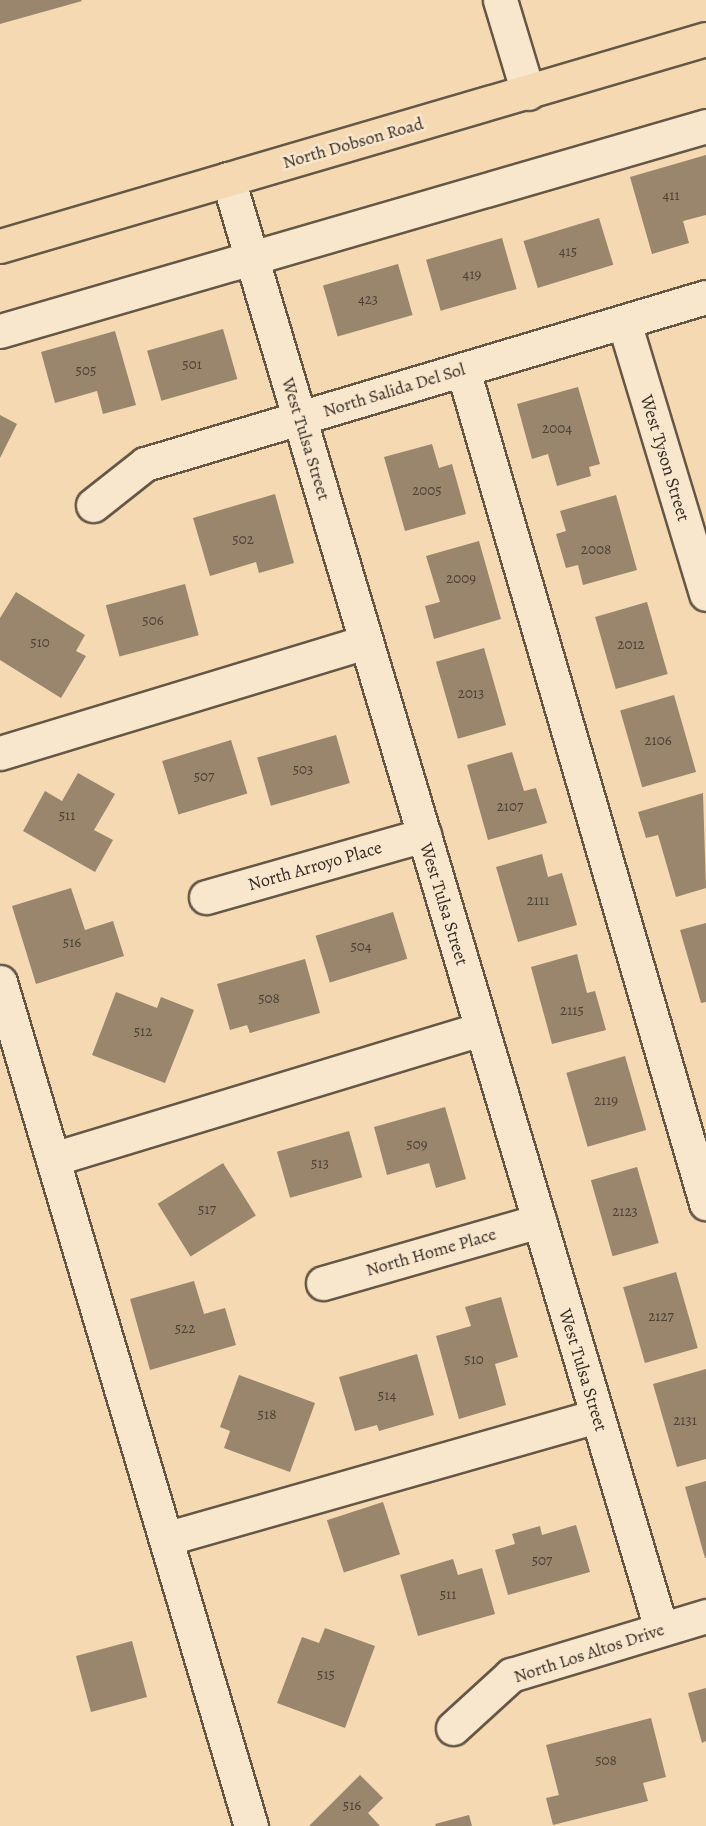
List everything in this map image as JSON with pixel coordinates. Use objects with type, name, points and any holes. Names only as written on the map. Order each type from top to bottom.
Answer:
[{"type":"main road","name":"North Dobson Road","points":[[0,246],[706,39]]},
{"type":"street","points":[[500,0],[528,93]]},
{"type":"street","points":[[0,331],[706,126]]},
{"type":"street","name":"West Tulsa Street","points":[[228,179],[661,1629]]},
{"type":"street","name":"North Salida Del Sol","points":[[93,505],[145,464],[706,297]]},
{"type":"street","name":"West Tyson Street","points":[[624,322],[706,594]]},
{"type":"street","points":[[463,370],[706,1203]]},
{"type":"street","points":[[0,753],[366,642]]},
{"type":"street","name":"North Arroyo Place","points":[[206,897],[424,835]]},
{"type":"street","points":[[0,982],[168,1538],[251,1826]]},
{"type":"street","points":[[53,1159],[481,1029]]},
{"type":"street","name":"North Home Place","points":[[323,1283],[539,1221]]},
{"type":"street","points":[[168,1538],[597,1416]]},
{"type":"street","name":"North Los Altos Drive","points":[[453,1728],[511,1675],[706,1616]]},
{"type":"building","points":[[0,0],[81,0],[82,1],[0,24]]},
{"type":"building","points":[[706,155],[706,215],[683,221],[689,243],[652,254],[630,177]]},
{"type":"building","points":[[599,218],[613,265],[538,288],[523,241]]},
{"type":"building","points":[[502,238],[517,289],[441,311],[426,260]]},
{"type":"building","points":[[398,264],[413,315],[338,336],[323,285]]},
{"type":"building","points":[[223,329],[237,379],[161,401],[147,351]]},
{"type":"building","points":[[115,331],[136,405],[103,414],[97,391],[55,403],[41,352]]},
{"type":"building","points":[[578,387],[600,464],[589,467],[591,476],[557,486],[548,454],[532,459],[517,404]]},
{"type":"building","points":[[0,415],[17,424],[0,458]]},
{"type":"building","points":[[432,444],[439,468],[452,464],[466,514],[405,531],[384,457]]},
{"type":"building","points":[[275,494],[294,563],[259,573],[256,562],[210,576],[193,518]]},
{"type":"building","points":[[616,495],[637,570],[583,585],[578,565],[566,568],[556,534],[566,531],[560,511]]},
{"type":"building","points":[[479,541],[501,619],[434,639],[425,606],[440,602],[426,556]]},
{"type":"building","points":[[185,584],[199,635],[120,656],[106,605]]},
{"type":"building","points":[[16,592],[85,635],[76,651],[86,656],[61,698],[0,660],[0,618]]},
{"type":"building","points":[[647,602],[668,674],[616,689],[595,617]]},
{"type":"building","points":[[484,648],[506,725],[458,739],[436,662]]},
{"type":"building","points":[[674,695],[696,772],[642,787],[620,710]]},
{"type":"building","points":[[336,735],[350,783],[271,806],[257,758]]},
{"type":"building","points":[[231,740],[247,794],[179,815],[162,761]]},
{"type":"building","points":[[512,752],[524,791],[536,788],[547,823],[488,840],[467,765]]},
{"type":"building","points":[[78,773],[115,794],[94,830],[113,840],[95,872],[23,831],[45,791],[62,801]]},
{"type":"building","points":[[703,793],[706,888],[676,897],[658,835],[646,838],[638,812]]},
{"type":"building","points":[[542,854],[548,877],[562,873],[577,925],[518,942],[496,867]]},
{"type":"building","points":[[71,888],[85,930],[113,921],[124,956],[36,984],[12,906]]},
{"type":"building","points":[[393,912],[407,959],[330,983],[316,936]]},
{"type":"building","points":[[706,923],[706,1002],[701,1003],[680,930]]},
{"type":"building","points":[[577,954],[587,993],[595,991],[606,1030],[552,1044],[531,967]]},
{"type":"building","points":[[305,959],[320,1013],[250,1033],[247,1025],[230,1030],[217,984]]},
{"type":"building","points":[[116,992],[157,1008],[161,997],[194,1010],[165,1083],[92,1055]]},
{"type":"building","points":[[625,1056],[646,1130],[588,1147],[566,1073]]},
{"type":"building","points":[[445,1107],[466,1179],[436,1188],[429,1163],[387,1175],[374,1127]]},
{"type":"building","points":[[349,1131],[362,1177],[290,1198],[277,1152]]},
{"type":"building","points":[[223,1163],[256,1216],[191,1256],[158,1204]]},
{"type":"building","points":[[637,1167],[659,1243],[613,1256],[591,1180]]},
{"type":"building","points":[[676,1272],[698,1348],[645,1363],[623,1287]]},
{"type":"building","points":[[194,1281],[204,1314],[225,1308],[236,1345],[150,1370],[130,1299]]},
{"type":"building","points":[[501,1297],[518,1357],[495,1364],[506,1405],[459,1419],[436,1336],[471,1326],[465,1307]]},
{"type":"building","points":[[417,1354],[434,1415],[379,1431],[377,1425],[355,1431],[339,1377]]},
{"type":"building","points":[[706,1369],[706,1459],[677,1467],[653,1384]]},
{"type":"building","points":[[239,1375],[315,1403],[290,1472],[224,1448],[230,1431],[220,1427]]},
{"type":"building","points":[[706,1481],[706,1558],[705,1558],[685,1487]]},
{"type":"building","points":[[383,1502],[400,1554],[344,1573],[327,1520]]},
{"type":"building","points":[[576,1525],[590,1572],[508,1595],[495,1550],[515,1544],[512,1534],[540,1526],[542,1535]]},
{"type":"building","points":[[453,1559],[458,1575],[482,1568],[495,1614],[418,1636],[400,1575]]},
{"type":"building","points":[[325,1628],[375,1646],[345,1728],[277,1703],[302,1637],[319,1643]]},
{"type":"building","points":[[132,1641],[147,1697],[91,1712],[76,1656]]},
{"type":"building","points":[[706,1688],[706,1741],[702,1743],[688,1693]]},
{"type":"building","points":[[651,1718],[666,1777],[643,1783],[648,1801],[553,1825],[546,1798],[559,1795],[546,1745]]},
{"type":"building","points":[[360,1775],[383,1798],[368,1813],[380,1826],[309,1826]]},
{"type":"building","points":[[469,1815],[472,1826],[436,1826],[435,1824]]}]
